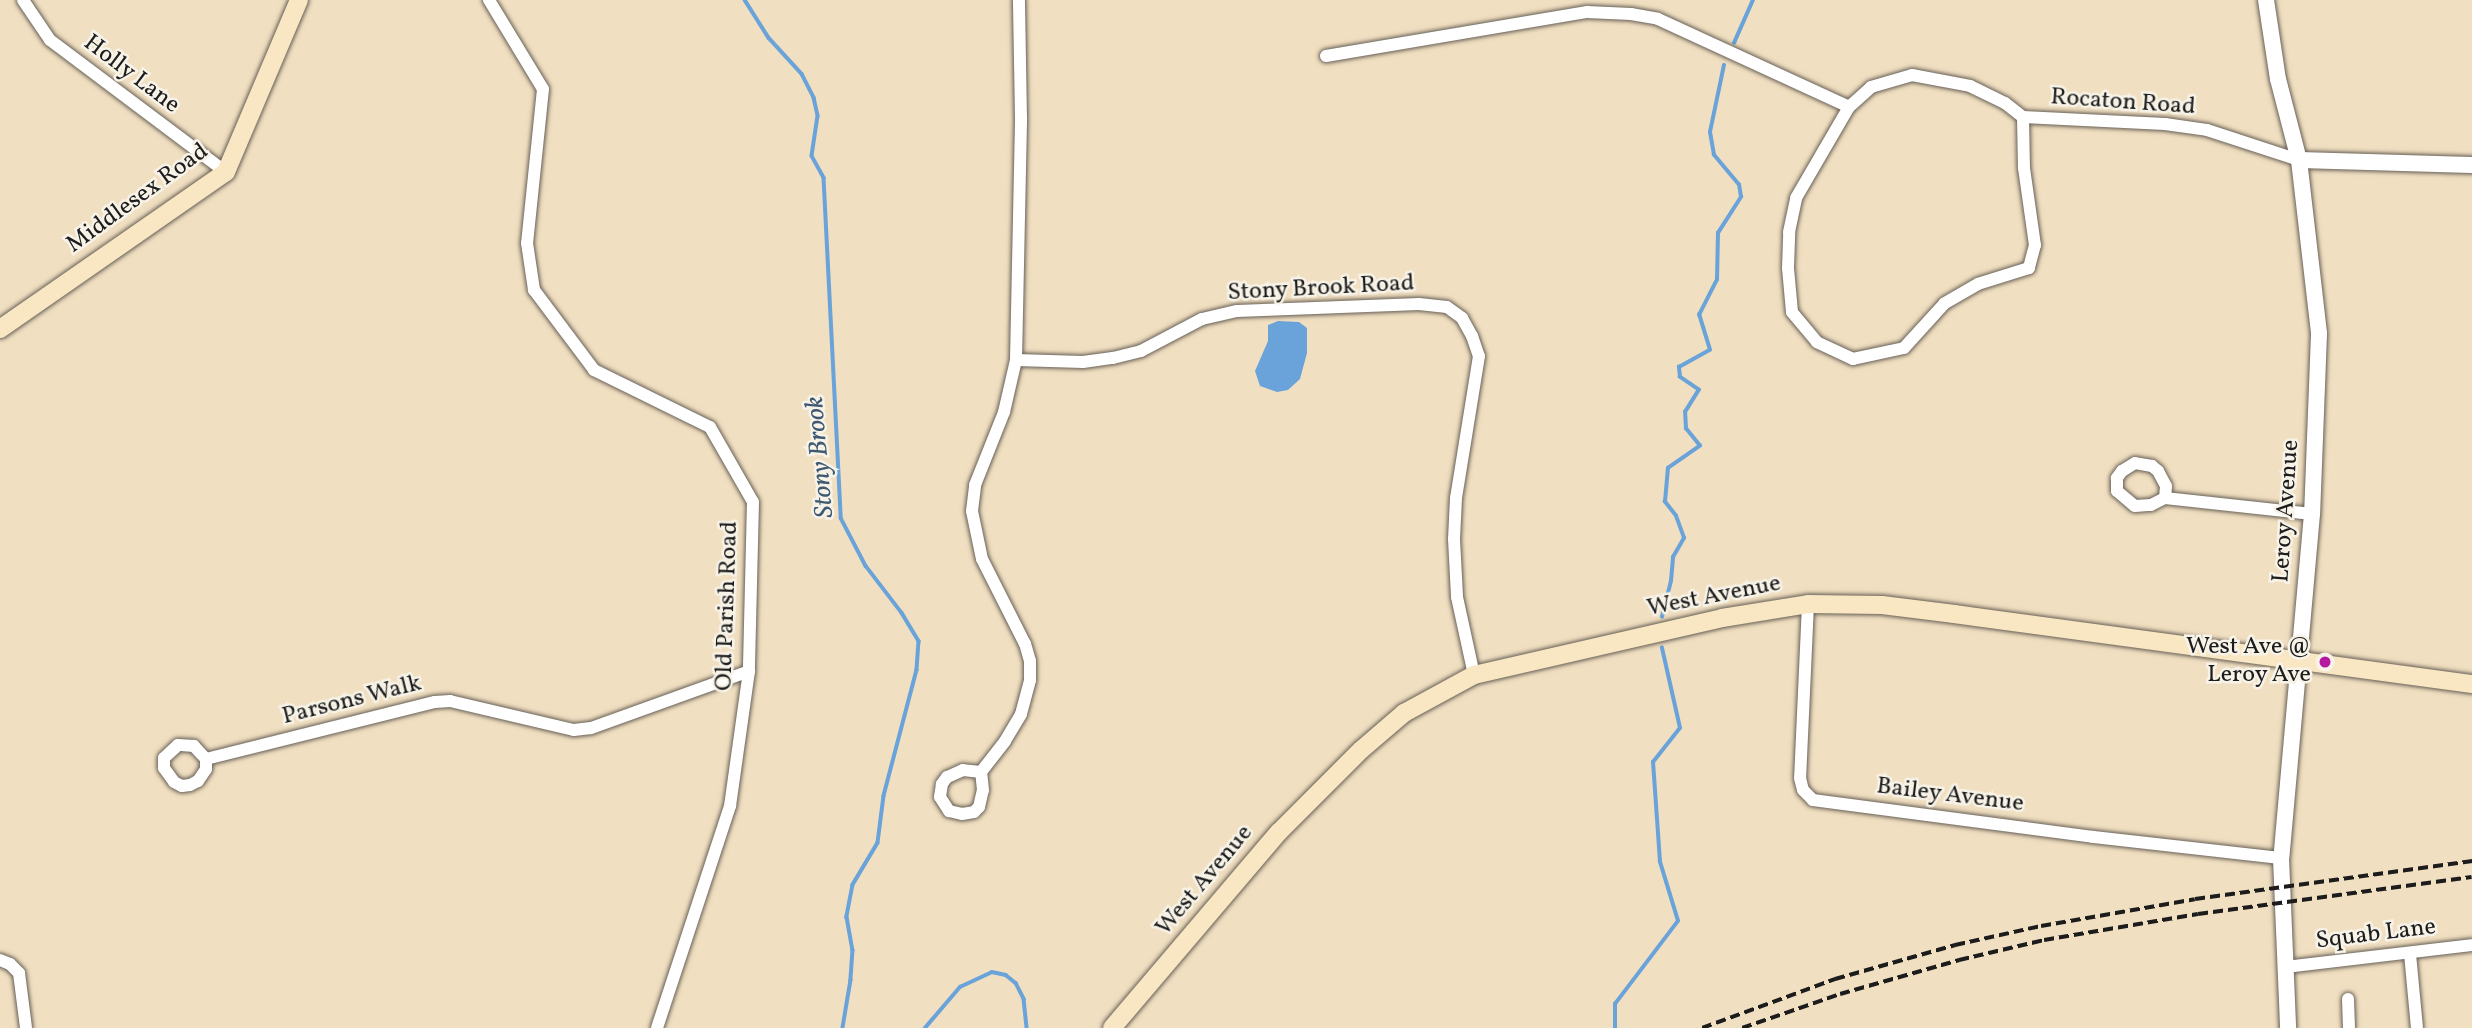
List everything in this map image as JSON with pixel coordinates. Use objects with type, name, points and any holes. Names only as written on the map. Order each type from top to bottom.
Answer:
[{"type":"main road","name":"Middlesex Road","points":[[0,329],[226,172],[299,0]]},
{"type":"main road","name":"West Avenue","points":[[1112,1028],[1279,832],[1361,750],[1404,713],[1474,675],[1722,618],[1808,604],[1882,605],[2299,658],[2472,684]]},
{"type":"street","name":"Holly Lane","points":[[23,0],[50,40],[226,172]]},
{"type":"street","name":"Old Parish Road","points":[[489,0],[543,89],[527,243],[534,290],[594,370],[710,427],[753,502],[749,671],[730,806],[657,1028]]},
{"type":"street","points":[[981,772],[1005,741],[1021,714],[1030,680],[1030,661],[1018,625],[991,580],[982,559],[972,511],[975,485],[1004,412],[1016,360],[1021,118],[1019,0]]},
{"type":"street","name":"Leroy Avenue","points":[[2266,0],[2278,79],[2299,160],[2319,334],[2312,514],[2281,858],[2288,1028]]},
{"type":"street","points":[[1326,56],[1587,12],[1617,12],[1658,19],[1849,107]]},
{"type":"street","name":"Rocaton Road","points":[[2023,117],[2024,168],[2035,245],[2029,268],[1978,284],[1944,304],[1904,348],[1853,359],[1817,342],[1792,312],[1788,268],[1790,232],[1796,198],[1849,107],[1871,87],[1912,75],[1970,86],[2004,103],[2023,117],[2165,124],[2207,130],[2299,160]]},
{"type":"street","points":[[2299,160],[2472,166]]},
{"type":"street","name":"Stony Brook Road","points":[[1016,360],[1083,362],[1113,358],[1141,351],[1202,319],[1237,311],[1419,304],[1447,307],[1462,318],[1479,356],[1457,498],[1454,539],[1457,597],[1474,675]]},
{"type":"street","points":[[2165,498],[2312,514]]},
{"type":"street","name":"Bailey Avenue","points":[[1808,604],[1800,778],[1803,790],[1813,800],[2092,837],[2281,858]]},
{"type":"street","name":"Parsons Walk","points":[[206,759],[442,702],[574,730],[591,727],[749,671]]},
{"type":"street","name":"Squab Lane","points":[[2285,967],[2472,945]]},
{"type":"street","points":[[2410,954],[2417,1028]]},
{"type":"street","points":[[0,960],[10,964],[19,973],[26,1028]]},
{"type":"street","points":[[2348,999],[2349,1028]]},
{"type":"water","points":[[1278,321],[1299,322],[1307,328],[1307,353],[1300,379],[1288,390],[1277,392],[1260,386],[1255,371],[1268,341],[1268,325]]},
{"type":"waterway","name":"Stony Brook","points":[[745,0],[769,38],[802,74],[814,98],[818,116],[812,156],[824,178],[841,518],[866,566],[902,613],[919,641],[917,670],[884,796],[878,843],[853,885],[847,917],[853,950],[851,980],[843,1028]]},
{"type":"waterway","points":[[1734,43],[1753,0]]},
{"type":"waterway","points":[[1662,617],[1671,581],[1673,557],[1684,538],[1676,516],[1665,502],[1668,468],[1700,446],[1686,429],[1685,412],[1699,390],[1680,377],[1679,367],[1710,350],[1699,315],[1717,280],[1718,233],[1741,197],[1739,185],[1714,155],[1710,132],[1724,65]]},
{"type":"waterway","points":[[1615,1028],[1615,1004],[1678,921],[1660,862],[1653,762],[1680,728],[1662,648]]},
{"type":"waterway","name":"Stony Brook","points":[[925,1028],[960,987],[992,972],[1006,975],[1016,983],[1024,999],[1027,1028]]},
{"type":"railway","points":[[1702,1028],[1835,979],[1955,945],[2041,926],[2195,899],[2472,861]]},
{"type":"railway","points":[[1742,1028],[1840,994],[1959,960],[2044,940],[2198,914],[2472,877]]},
{"type":"place","name":"West Ave @ Leroy Ave","points":[[2325,662]]}]
